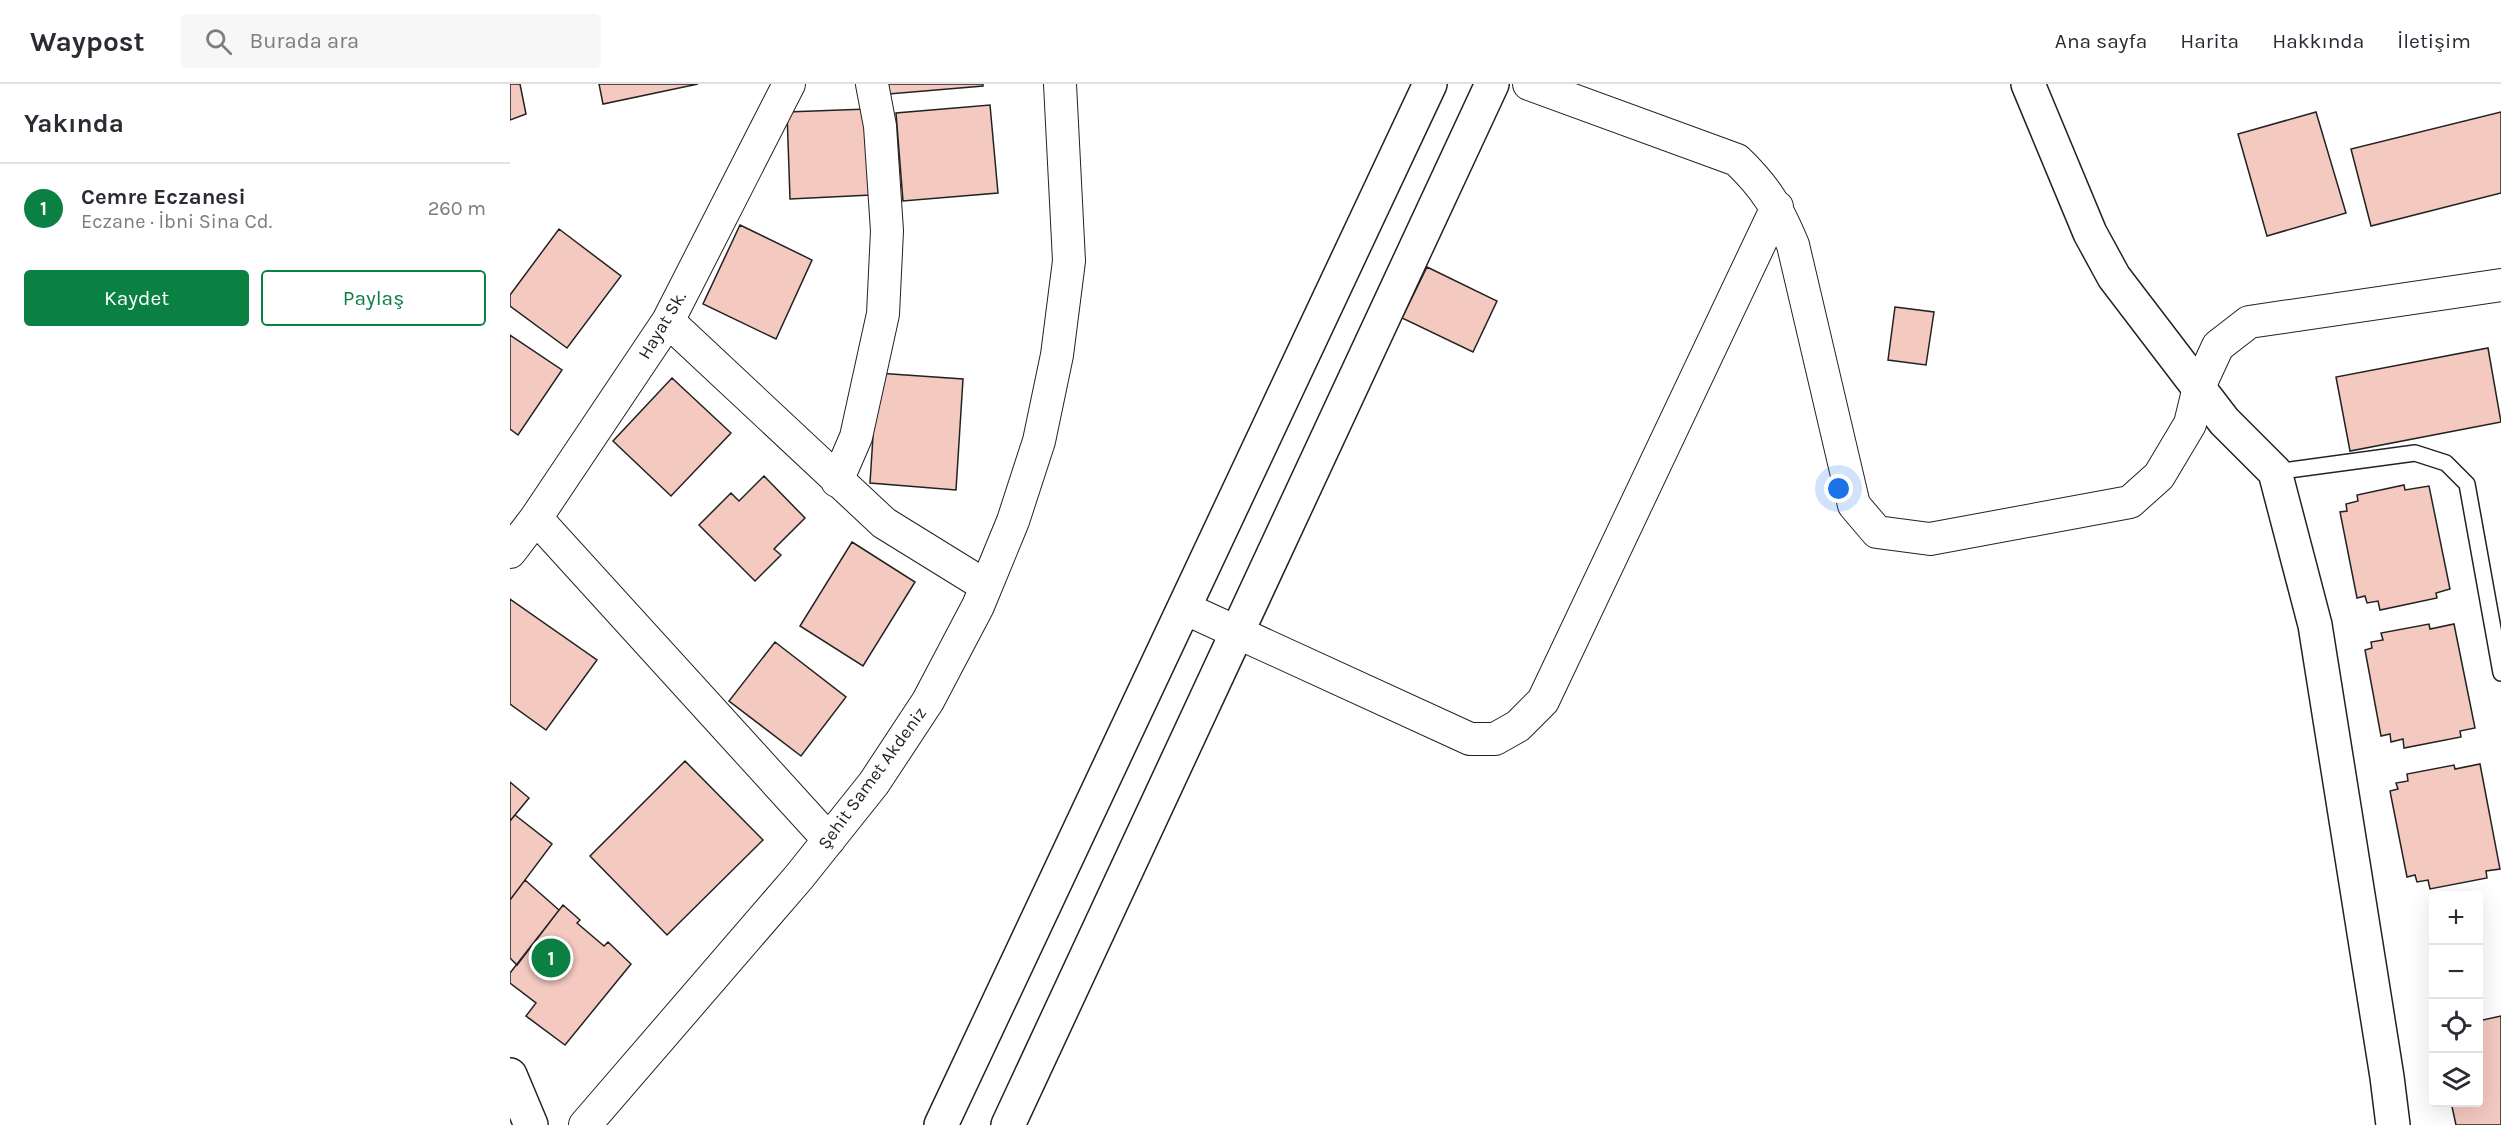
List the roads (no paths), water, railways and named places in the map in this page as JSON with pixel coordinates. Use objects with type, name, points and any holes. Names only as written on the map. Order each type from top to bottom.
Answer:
[{"type":"street","name":"Hayat Sk.","points":[[510,552],[536,518],[668,321],[789,84]]},
{"type":"street","points":[[837,481],[856,437],[883,314],[887,231],[880,126],[873,84]]},
{"type":"street","name":"Şehit Samet Akdeniz","points":[[585,1125],[799,878],[874,783],[928,701],[986,586],[1013,521],[1039,441],[1057,355],[1069,261],[1060,84]]},
{"type":"street","points":[[941,1125],[1430,84]]},
{"type":"street","points":[[1008,1125],[1492,84]]},
{"type":"street","points":[[1529,84],[1737,160],[1760,182],[1777,207],[1792,245],[1854,505],[1877,532],[1930,539],[2130,502],[2159,476],[2190,424],[2199,387],[2218,346],[2249,322],[2501,285]]},
{"type":"street","points":[[2028,84],[2090,233],[2114,277],[2224,421],[2275,472],[2315,625],[2393,1125]]},
{"type":"street","points":[[1184,608],[1470,739],[1495,739],[1518,726],[1543,701],[1777,207]]},
{"type":"street","points":[[668,321],[793,435],[837,481],[884,523],[986,586]]},
{"type":"street","points":[[536,518],[828,840]]},
{"type":"street","points":[[510,1075],[531,1125]]},
{"type":"lane","points":[[2275,472],[2415,453],[2446,463],[2467,484],[2501,672]]},
{"type":"place","name":"Cemre Eczanesi","points":[[551,958]]}]
